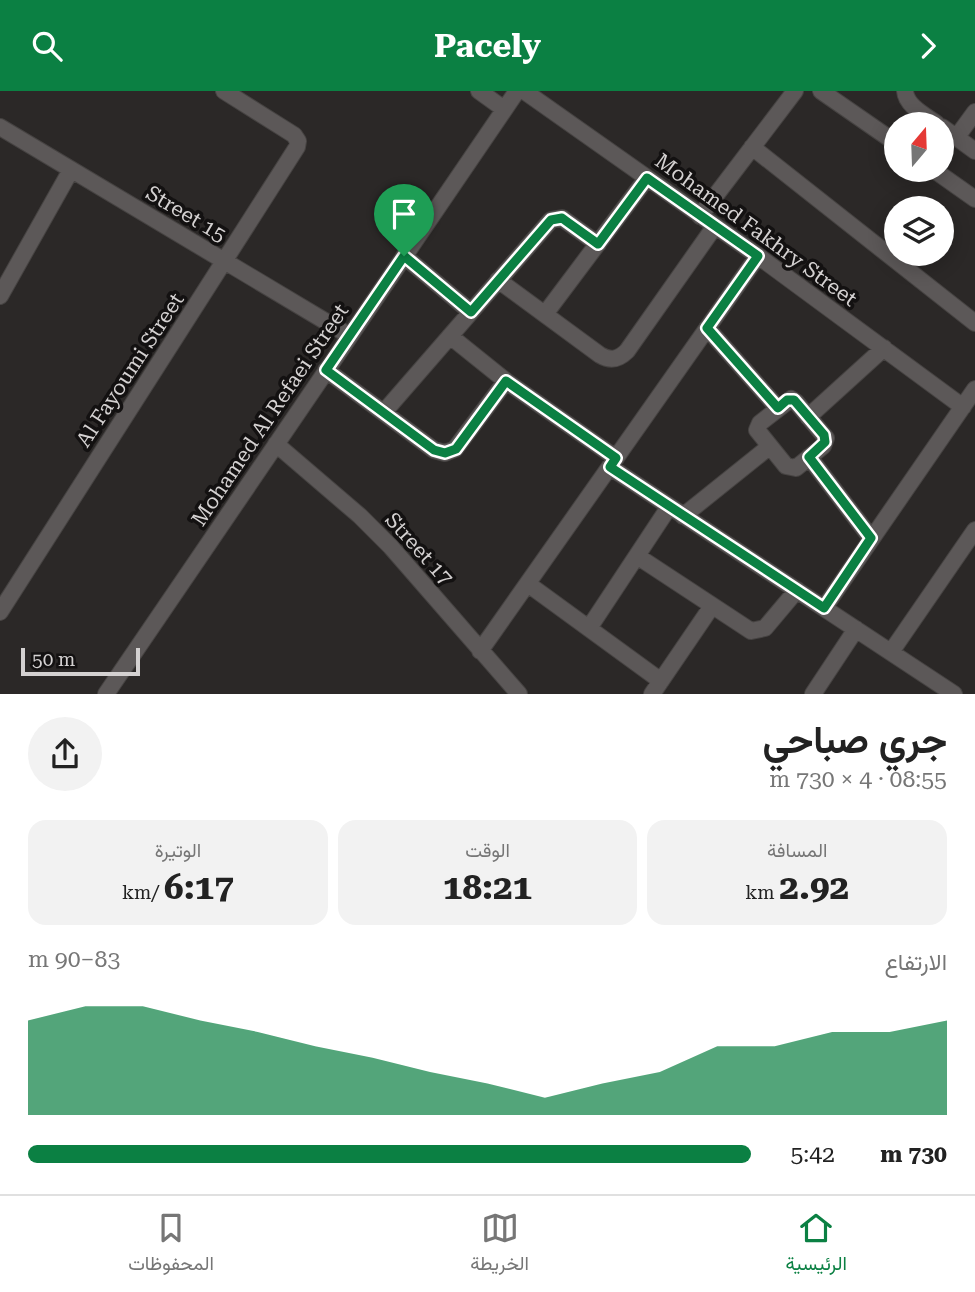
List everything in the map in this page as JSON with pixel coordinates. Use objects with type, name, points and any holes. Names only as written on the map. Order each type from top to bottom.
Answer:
[{"type":"street","name":"Al Fayoumi Street","points":[[0,612],[295,150],[298,141],[294,135],[223,91]]},
{"type":"street","points":[[479,91],[505,109]]},
{"type":"street","name":"Mohamed Al Refaei Street","points":[[106,694],[517,91]]},
{"type":"street","name":"Mohamed Fakhry Street","points":[[524,91],[758,256],[963,407]]},
{"type":"street","points":[[700,216],[795,91]]},
{"type":"street","points":[[821,91],[884,135]]},
{"type":"street","points":[[905,91],[905,98],[921,112]]},
{"type":"street","points":[[975,111],[956,138],[975,151]]},
{"type":"street","name":"Street 15","points":[[0,127],[350,336]]},
{"type":"street","points":[[752,147],[975,323]]},
{"type":"street","points":[[0,296],[71,170]]},
{"type":"street","points":[[545,314],[647,178]]},
{"type":"street","points":[[951,182],[975,199]]},
{"type":"street","points":[[384,412],[551,220],[562,218],[598,244]]},
{"type":"street","points":[[498,280],[605,358],[611,359],[623,356],[715,226]]},
{"type":"street","points":[[404,256],[471,312]]},
{"type":"street","points":[[480,651],[758,256]]},
{"type":"street","points":[[707,328],[778,408]]},
{"type":"street","points":[[450,336],[676,511],[954,694]]},
{"type":"street","points":[[808,417],[884,348]]},
{"type":"street","points":[[326,370],[434,450],[445,453],[456,449],[506,381]]},
{"type":"street","points":[[824,608],[975,389]]},
{"type":"street","points":[[790,399],[796,402],[825,439],[823,446],[796,468],[790,468],[758,434],[758,426],[778,408],[790,399]]},
{"type":"street","name":"Street 17","points":[[276,444],[375,531],[519,694]]},
{"type":"street","points":[[589,628],[637,556],[676,511],[769,447]]},
{"type":"street","points":[[809,457],[871,538]]},
{"type":"street","points":[[891,652],[975,530]]},
{"type":"street","points":[[637,556],[747,629],[761,631],[797,590]]},
{"type":"street","points":[[528,584],[589,628],[657,687],[712,606]]},
{"type":"street","points":[[821,690],[856,629]]},
{"type":"route","points":[[647,178],[758,256],[707,328],[778,408],[787,400],[794,400],[824,435],[823,446],[809,457],[871,538],[824,608],[610,467],[616,458],[506,381],[456,449],[445,453],[434,450],[326,370],[404,256],[471,312],[547,223],[562,218],[598,244],[647,178]]}]
